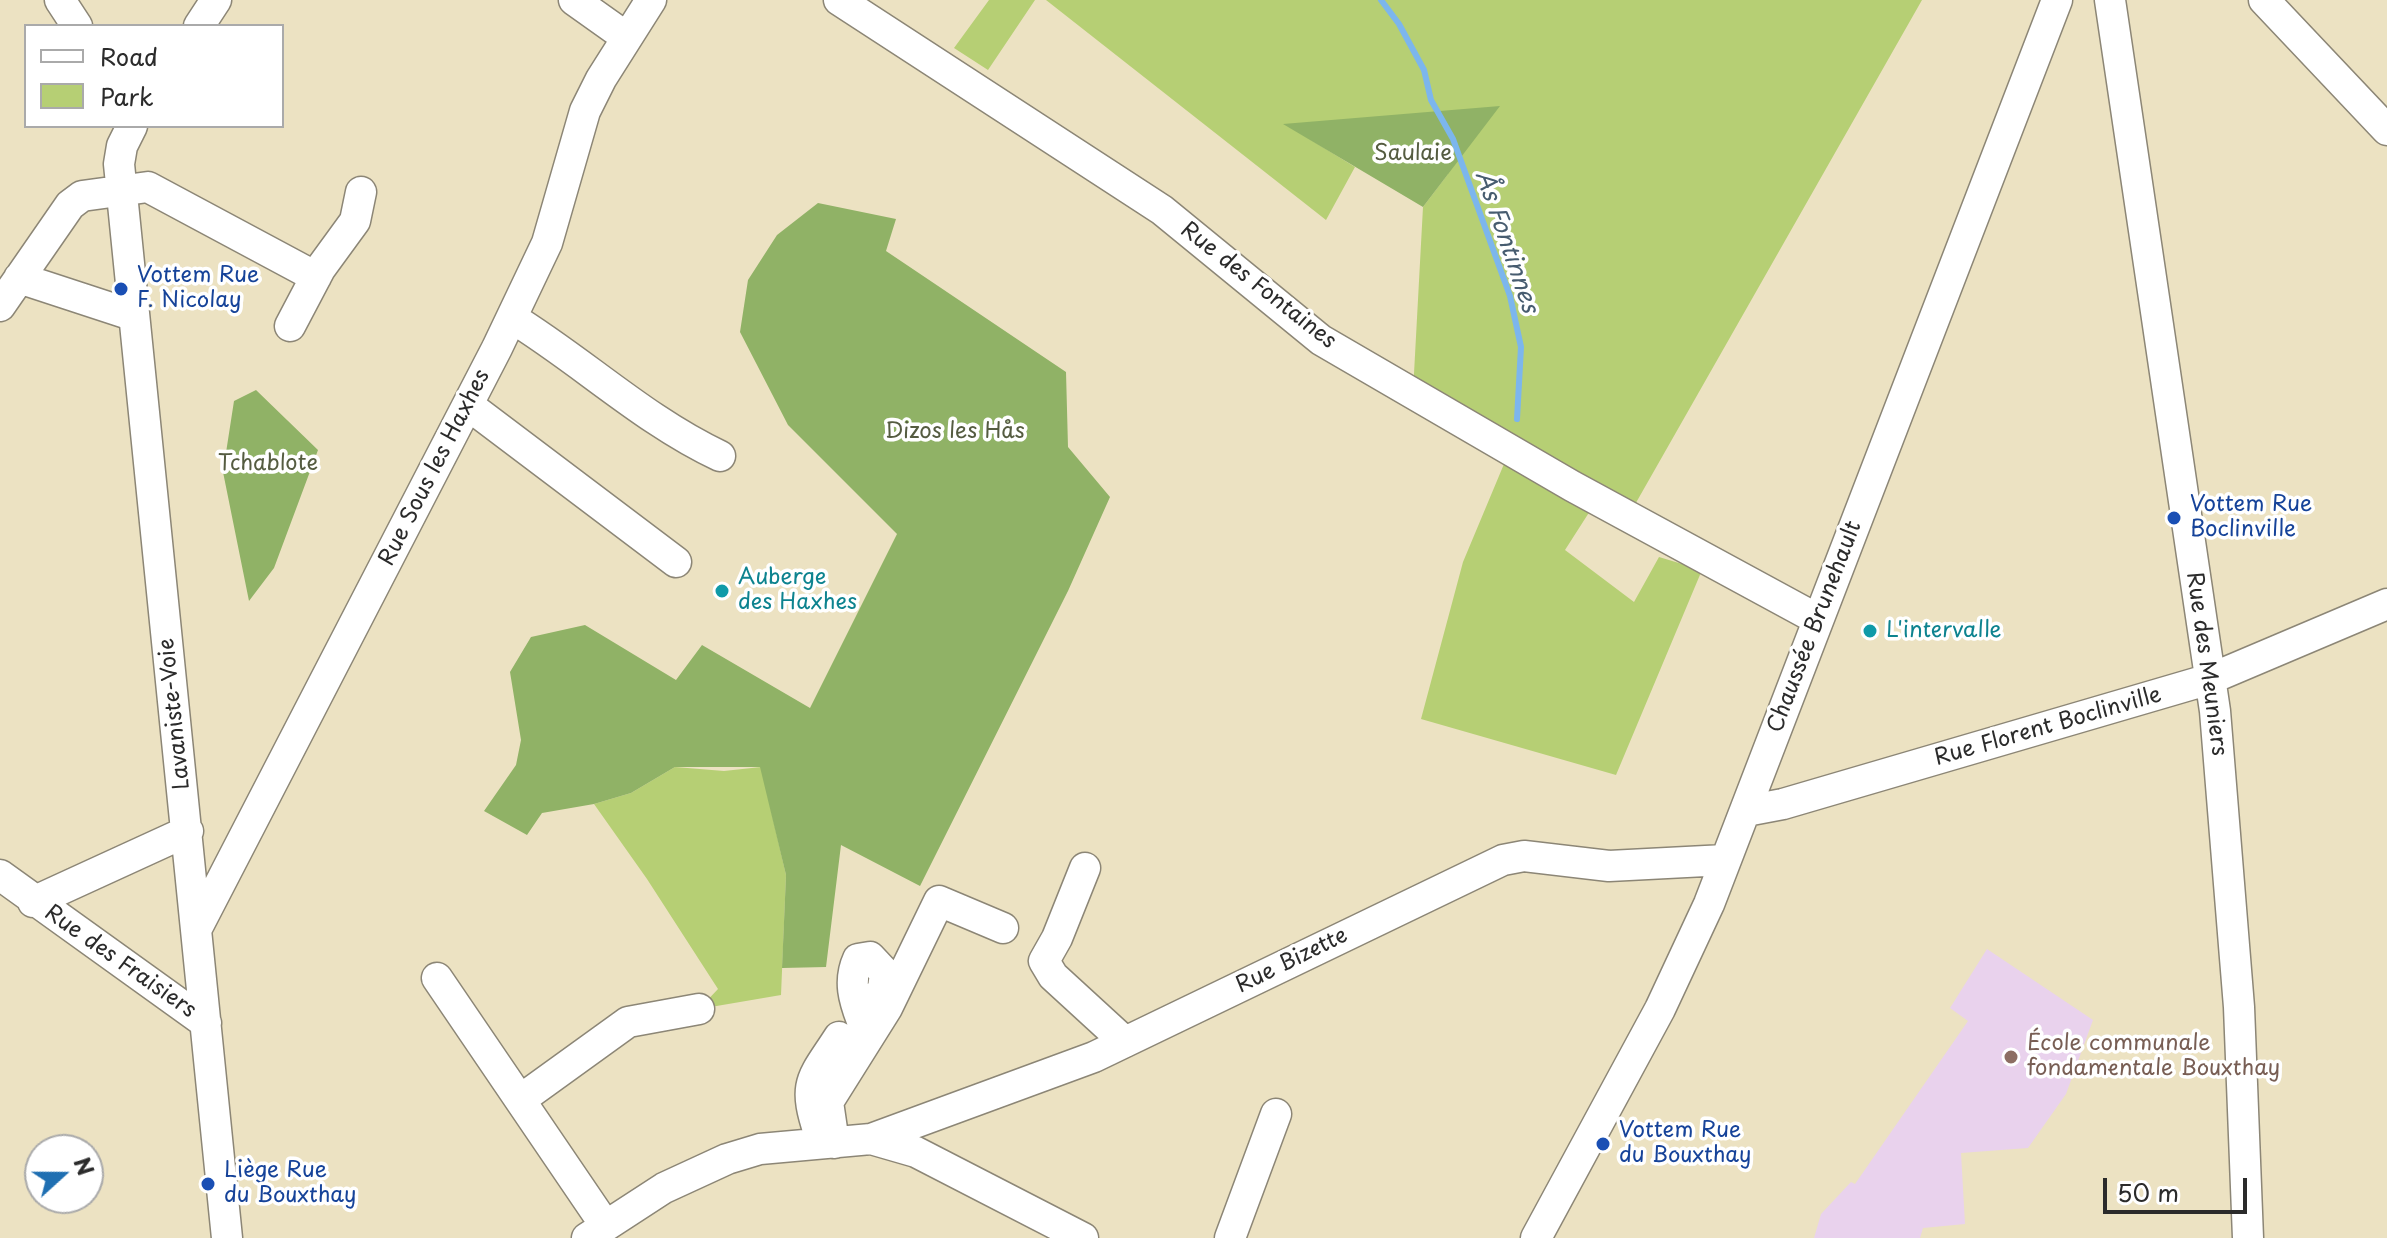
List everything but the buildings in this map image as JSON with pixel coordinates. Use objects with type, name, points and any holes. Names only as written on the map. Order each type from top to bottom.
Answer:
[{"type":"street","points":[[60,0],[76,24]]},
{"type":"street","points":[[200,24],[216,0]]},
{"type":"street","points":[[574,0],[626,37]]},
{"type":"street","name":"Rue Sous les Haxhes","points":[[197,928],[512,318],[551,233],[585,111],[626,37],[651,0]]},
{"type":"street","name":"Rue des Fontaines","points":[[839,0],[1162,210],[1321,340],[1572,486],[1817,619]]},
{"type":"street","name":"Chaussée Brunehault","points":[[1536,1238],[1660,1009],[1709,904],[2057,0]]},
{"type":"street","name":"Rue des Meuniers","points":[[2110,0],[2210,679],[2239,1007],[2248,1238]]},
{"type":"street","points":[[2264,0],[2387,130]]},
{"type":"street","name":"Lavaniste-Voie","points":[[131,128],[122,146],[132,315],[188,831],[227,1238]]},
{"type":"street","points":[[0,306],[70,205],[82,196],[148,187],[316,277]]},
{"type":"street","points":[[290,326],[316,277],[355,221],[361,192]]},
{"type":"street","points":[[19,278],[132,315]]},
{"type":"street","points":[[512,318],[559,347],[689,442],[720,456]]},
{"type":"street","points":[[468,405],[676,562]]},
{"type":"street","name":"Rue Florent Boclinville","points":[[1746,811],[1783,804],[2210,679],[2387,604]]},
{"type":"street","name":"Rue des Fraisiers","points":[[33,902],[188,831]]},
{"type":"street","name":"Rue Bizette","points":[[871,1139],[1094,1057],[1503,860],[1524,856],[1609,866],[1725,860]]},
{"type":"street","points":[[1085,868],[1057,938],[1044,961],[1053,976],[1125,1042]]},
{"type":"street","name":"Rue des Fraisiers","points":[[0,875],[33,902],[206,1023]]},
{"type":"street","points":[[824,1140],[828,1102],[887,1008],[939,901],[1003,928]]},
{"type":"street","points":[[437,978],[520,1100],[596,1231],[664,1188],[727,1159],[760,1149],[824,1140],[871,1139],[916,1152],[1083,1238]]},
{"type":"street","points":[[520,1100],[628,1022],[699,1009]]},
{"type":"street","points":[[824,1140],[808,1100],[811,1080],[851,1029]]},
{"type":"street","points":[[1230,1238],[1276,1114]]},
{"type":"shaded area","name":"École communale fondamentale Bouxthay","points":[[1987,949],[2093,1020],[2066,1094],[2028,1148],[1961,1153],[1965,1224],[1923,1228],[1920,1238],[1814,1238],[1821,1214],[1851,1182],[1855,1184],[1968,1021],[1950,1008]]},
{"type":"green space","points":[[989,0],[1035,0],[988,70],[954,48]]},
{"type":"green space","points":[[1046,0],[1922,0],[1633,508],[1413,392],[1423,207],[1448,174],[1285,124],[1355,167],[1326,220]]},
{"type":"green space","name":"Saulaie","points":[[1500,106],[1423,207],[1283,124]]},
{"type":"green space","name":"Dizos les Hås","points":[[818,203],[896,219],[886,251],[1066,372],[1068,447],[1110,497],[1068,591],[920,886],[841,845],[826,967],[782,968],[786,875],[760,767],[675,767],[631,793],[594,804],[542,813],[527,835],[484,811],[516,765],[521,740],[510,672],[531,637],[585,625],[676,680],[702,645],[810,708],[897,534],[788,425],[740,332],[748,280],[777,235]]},
{"type":"green space","name":"Tchablote","points":[[256,390],[318,450],[274,568],[249,601],[223,472],[234,401]]},
{"type":"green space","points":[[1504,464],[1590,511],[1565,550],[1634,602],[1659,557],[1702,570],[1616,775],[1421,719],[1463,562]]},
{"type":"green space","points":[[675,767],[724,771],[761,767],[786,875],[781,995],[699,1009],[718,989],[594,804],[631,793]]},
{"type":"waterway","name":"Ås Fontinnes","points":[[1381,0],[1399,24],[1424,70],[1431,100],[1453,139],[1510,296],[1521,347],[1517,419]]},
{"type":"place","name":"Vottem Rue F. Nicolay","points":[[121,289]]},
{"type":"place","name":"Vottem Rue Boclinville","points":[[2174,518]]},
{"type":"place","name":"Auberge des Haxhes","points":[[722,591]]},
{"type":"place","name":"L'intervalle","points":[[1870,631]]},
{"type":"place","name":"École communale fondamentale Bouxthay","points":[[2011,1057]]},
{"type":"place","name":"Vottem Rue du Bouxthay","points":[[1603,1144]]},
{"type":"place","name":"Liège Rue du Bouxthay","points":[[208,1184]]}]
